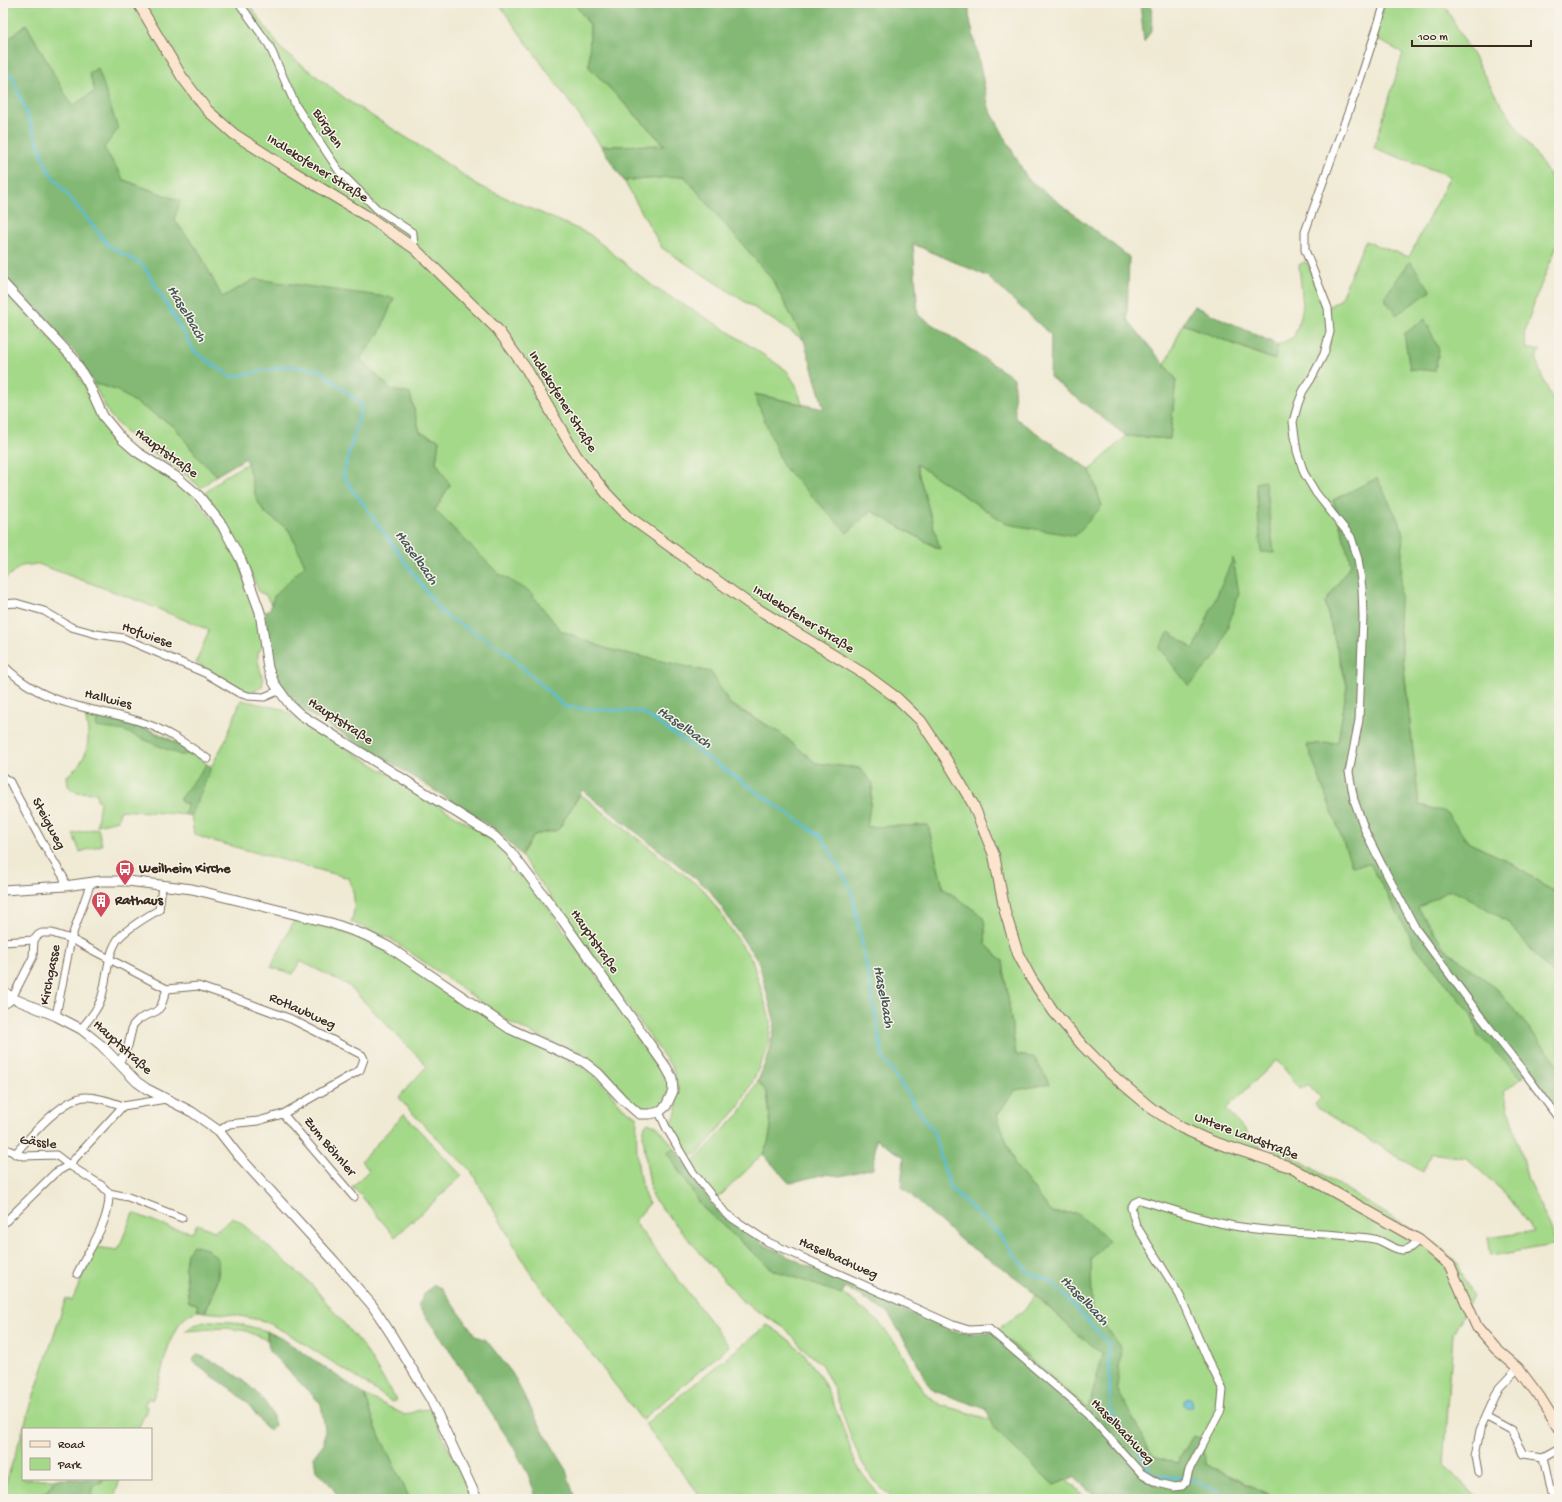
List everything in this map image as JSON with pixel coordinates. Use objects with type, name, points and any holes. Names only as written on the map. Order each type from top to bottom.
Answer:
[{"type":"main road","name":"Indlekofener Straße","points":[[138,3],[182,77],[207,110],[234,134],[370,218],[414,248],[497,329],[527,370],[576,455],[607,494],[628,516],[748,603],[866,676],[897,698],[920,721],[946,759],[973,804]]},
{"type":"main road","name":"Untere Landstraße","points":[[973,804],[994,855],[1005,912],[1018,954],[1032,980],[1054,1012],[1083,1046],[1111,1074],[1151,1108],[1182,1128],[1211,1141],[1290,1167],[1419,1240],[1450,1266],[1477,1327],[1496,1349],[1518,1368],[1539,1396],[1559,1428]]},
{"type":"street","name":"Bürglen","points":[[239,3],[269,44],[296,106],[339,171],[377,209],[413,233],[414,248]]},
{"type":"street","points":[[1385,3],[1361,77],[1305,232],[1305,250],[1328,308],[1330,332],[1324,354],[1303,391],[1293,422],[1297,451],[1304,474],[1316,493],[1351,538],[1358,559],[1362,588],[1363,617],[1361,694],[1359,720],[1349,772],[1354,800],[1366,833],[1416,929],[1559,1119]]},
{"type":"street","name":"Hauptstraße","points":[[3,283],[73,358],[88,383],[103,416],[122,439],[137,452],[178,478],[199,496],[222,525],[241,560],[260,612],[268,668],[278,691],[290,705],[301,716],[494,836],[510,851],[563,921],[666,1067],[672,1078],[673,1090],[666,1106],[659,1112]]},
{"type":"street","name":"Hofwiese","points":[[3,604],[16,603],[44,611],[71,627],[96,634],[122,638],[205,673],[239,693],[248,696],[264,697],[278,691]]},
{"type":"street","name":"Hallwies","points":[[3,665],[25,684],[49,696],[74,705],[148,724],[178,739],[208,758]]},
{"type":"street","name":"Steigweg","points":[[3,777],[10,782],[48,853],[64,878],[65,886]]},
{"type":"street","points":[[3,890],[65,886],[91,882],[128,881],[192,889],[267,906],[331,923],[365,935],[402,955],[510,1029],[584,1062],[598,1073],[622,1099],[639,1114],[659,1112]]},
{"type":"street","name":"Kirchgasse","points":[[56,1016],[71,939],[91,882]]},
{"type":"street","points":[[82,1029],[94,1013],[103,994],[110,960],[118,939],[128,930],[159,910],[162,886]]},
{"type":"street","points":[[3,1005],[9,1002],[12,998],[33,957],[34,940],[38,935],[42,933],[52,933],[71,939],[167,989],[161,1006],[157,1011],[139,1019],[133,1025],[128,1046],[119,1063]]},
{"type":"street","points":[[3,942],[34,940]]},
{"type":"street","name":"Rotlaubweg","points":[[167,989],[198,986],[248,1003],[291,1019],[362,1055],[364,1059],[360,1070],[283,1114],[258,1121],[229,1124],[219,1131]]},
{"type":"street","name":"Hauptstraße","points":[[3,990],[12,998],[56,1016],[82,1029],[101,1045],[137,1082],[198,1115],[219,1131],[237,1154],[336,1262],[372,1305],[431,1400],[477,1499]]},
{"type":"street","points":[[15,1154],[44,1121],[70,1102],[79,1098],[87,1097],[123,1106],[166,1099]]},
{"type":"street","points":[[3,1224],[54,1173],[69,1165],[123,1106]]},
{"type":"street","name":"Haselbachweg","points":[[659,1112],[667,1129],[692,1171],[726,1214],[768,1242],[953,1325],[969,1330],[989,1329],[1087,1413],[1141,1473],[1158,1484],[1174,1487],[1182,1486],[1186,1482],[1189,1470],[1221,1410],[1223,1390],[1207,1358],[1180,1296],[1136,1225],[1131,1208],[1134,1203],[1140,1200],[1203,1220],[1235,1226],[1271,1231],[1376,1239],[1392,1248],[1401,1250],[1410,1249],[1419,1240]]},
{"type":"street","name":"Zum Böhnler","points":[[283,1114],[354,1197]]},
{"type":"street","name":"Gässle","points":[[3,1148],[23,1156],[56,1155],[101,1185],[109,1194]]},
{"type":"street","points":[[77,1274],[104,1220],[109,1204],[109,1194],[128,1197],[182,1218]]},
{"type":"street","points":[[1478,1473],[1475,1456],[1480,1430],[1499,1388],[1518,1368]]},
{"type":"street","points":[[1487,1417],[1511,1430],[1524,1454],[1543,1457],[1559,1448]]},
{"type":"street","points":[[1543,1457],[1552,1499]]},
{"type":"green space","points":[[3,3],[248,3],[281,49],[350,102],[437,157],[479,186],[589,234],[655,288],[723,328],[786,370],[796,385],[802,404],[755,394],[847,533],[871,511],[939,549],[916,464],[1007,524],[1102,506],[1090,470],[1126,436],[1170,439],[1176,379],[1165,365],[1183,324],[1274,360],[1278,345],[1294,337],[1301,316],[1303,305],[1299,265],[1304,262],[1308,263],[1326,308],[1340,300],[1365,241],[1409,257],[1450,176],[1374,148],[1403,53],[1374,38],[1385,3],[1443,3],[1499,101],[1559,189],[1559,241],[1535,300],[1524,334],[1527,349],[1541,350],[1537,355],[1538,367],[1559,412],[1559,895],[1506,860],[1469,843],[1444,812],[1419,805],[1399,620],[1401,527],[1333,500],[1351,564],[1325,604],[1347,686],[1338,742],[1307,745],[1416,947],[1472,1015],[1478,1035],[1521,1078],[1504,1092],[1528,1180],[1558,1244],[1491,1256],[1488,1238],[1534,1231],[1506,1194],[1466,1158],[1431,1153],[1423,1172],[1319,1109],[1315,1104],[1321,1098],[1308,1084],[1301,1089],[1277,1060],[1226,1109],[1268,1155],[1278,1147],[1443,1249],[1459,1267],[1473,1297],[1453,1334],[1444,1466],[1480,1499],[1270,1499],[1269,1494],[1205,1464],[1193,1436],[1177,1463],[1153,1456],[1116,1389],[1121,1347],[1092,1310],[1091,1259],[1076,1213],[1052,1213],[1015,1165],[997,1115],[1015,1090],[1050,1084],[1016,1055],[1003,961],[986,945],[984,917],[943,888],[928,825],[867,827],[873,783],[859,768],[816,763],[779,732],[729,703],[711,672],[607,649],[560,630],[529,591],[499,574],[434,510],[450,485],[436,462],[439,440],[420,432],[410,394],[392,390],[360,359],[380,332],[222,298],[199,252],[174,219],[180,201],[124,180],[104,148],[98,68],[89,73],[95,91],[72,107],[26,24],[3,44]]},
{"type":"green space","points":[[498,3],[574,3],[590,25],[589,67],[665,146],[601,146]]},
{"type":"green space","points":[[574,3],[969,3],[969,15],[989,108],[1027,178],[1129,257],[1127,319],[1176,379],[1170,439],[1126,436],[1050,377],[1051,335],[987,276],[913,244],[918,315],[1014,378],[1015,418],[1090,470],[1102,506],[1075,536],[1007,524],[916,464],[940,549],[871,511],[847,533],[783,466],[754,394],[824,409],[804,340],[772,279],[684,176],[624,181],[601,146],[665,145],[589,67],[590,25]]},
{"type":"green space","points":[[1140,3],[1151,3],[1152,29],[1144,42]]},
{"type":"green space","points":[[26,24],[72,106],[95,91],[89,73],[98,68],[118,129],[104,148],[124,180],[180,201],[174,220],[199,252],[222,297],[255,279],[394,298],[380,332],[360,359],[392,390],[410,394],[420,432],[439,440],[436,462],[450,485],[435,510],[499,574],[529,591],[560,630],[607,649],[711,672],[730,705],[779,732],[816,763],[858,768],[873,783],[867,827],[928,825],[943,888],[984,917],[986,945],[1003,961],[1016,1055],[1034,1057],[1050,1084],[1015,1090],[997,1115],[1015,1165],[1052,1213],[1076,1213],[1109,1240],[1091,1259],[1092,1309],[1121,1347],[1117,1389],[1153,1456],[1177,1463],[1193,1436],[1204,1439],[1205,1464],[1269,1495],[1270,1499],[1099,1499],[1074,1477],[1054,1485],[996,1431],[986,1409],[934,1391],[927,1383],[913,1354],[888,1313],[845,1287],[842,1294],[773,1270],[703,1208],[667,1153],[674,1147],[712,1204],[722,1216],[767,1246],[951,1331],[974,1333],[996,1330],[1088,1409],[1103,1354],[1075,1332],[1027,1286],[963,1242],[901,1186],[904,1157],[876,1139],[873,1168],[841,1176],[825,1174],[789,1183],[763,1154],[768,1143],[771,1127],[767,1093],[758,1081],[770,1051],[775,1023],[759,963],[709,889],[582,790],[558,830],[534,835],[521,855],[498,831],[384,758],[304,711],[283,689],[272,666],[265,612],[270,609],[274,596],[305,565],[289,530],[264,512],[256,498],[246,458],[217,475],[200,460],[175,427],[116,390],[93,383],[79,357],[3,275],[3,44]]},
{"type":"green space","points":[[684,175],[772,279],[804,340],[662,248],[624,181]]},
{"type":"green space","points":[[1410,261],[1431,291],[1396,315],[1384,298]]},
{"type":"green space","points":[[3,289],[69,359],[89,393],[99,419],[115,439],[150,467],[173,479],[196,499],[220,528],[240,564],[256,614],[263,645],[258,653],[258,661],[263,680],[262,687],[253,692],[243,690],[196,663],[209,630],[139,601],[38,564],[21,566],[6,578],[3,576]]},
{"type":"green space","points":[[1194,306],[1278,345],[1275,360],[1183,324]]},
{"type":"green space","points":[[1425,319],[1439,350],[1435,371],[1410,369],[1404,334]]},
{"type":"green space","points":[[93,383],[116,390],[175,427],[200,460],[217,475],[201,488],[181,471],[139,443],[124,431],[109,414]]},
{"type":"green space","points":[[248,463],[256,498],[264,512],[289,530],[305,565],[275,596],[271,605],[266,595],[259,592],[248,565],[235,541],[205,493],[225,476]]},
{"type":"green space","points":[[1377,478],[1403,530],[1399,625],[1419,805],[1446,812],[1469,843],[1506,860],[1559,895],[1559,982],[1507,921],[1462,894],[1449,890],[1418,908],[1444,948],[1500,992],[1559,1066],[1559,1105],[1557,1112],[1528,1074],[1521,1078],[1478,1035],[1472,1015],[1416,947],[1370,864],[1352,866],[1307,745],[1338,742],[1347,686],[1325,603],[1351,564],[1333,500]]},
{"type":"green space","points":[[1265,481],[1274,553],[1261,552],[1256,483]]},
{"type":"green space","points":[[1233,558],[1239,593],[1219,653],[1189,686],[1159,648],[1169,632],[1194,649]]},
{"type":"green space","points":[[241,700],[281,709],[494,840],[514,862],[508,869],[511,873],[520,869],[634,1028],[636,1036],[654,1062],[660,1065],[669,1080],[670,1090],[662,1105],[655,1109],[644,1109],[633,1104],[606,1072],[583,1055],[511,1023],[391,939],[351,922],[354,910],[354,900],[349,878],[206,839],[194,834],[191,815],[120,810],[118,820],[97,825],[100,800],[97,800],[97,793],[75,792],[68,786],[67,776],[81,762],[87,747],[88,730],[84,711],[154,731],[180,745],[211,767],[225,741]]},
{"type":"green space","points":[[98,714],[123,721],[159,735],[192,754],[180,755],[124,731],[96,727]]},
{"type":"green space","points":[[207,764],[211,768],[192,815],[185,815],[187,804],[181,802],[180,798]]},
{"type":"green space","points":[[580,794],[705,891],[752,960],[771,1022],[768,1047],[752,1083],[738,1108],[697,1154],[690,1156],[684,1155],[671,1134],[670,1127],[678,1101],[677,1085],[673,1069],[521,855],[534,835],[558,830]]},
{"type":"green space","points":[[98,828],[102,845],[80,852],[73,834]]},
{"type":"green space","points":[[1449,890],[1462,894],[1507,921],[1559,982],[1559,1066],[1500,992],[1444,948],[1418,908]]},
{"type":"green space","points":[[296,917],[347,933],[396,955],[540,1047],[585,1068],[605,1086],[623,1108],[637,1116],[639,1173],[649,1204],[634,1222],[729,1346],[642,1420],[534,1279],[471,1171],[408,1109],[399,1097],[427,1066],[348,985],[300,961],[293,974],[271,967]]},
{"type":"green space","points":[[758,1081],[767,1093],[771,1127],[768,1143],[763,1154],[720,1196],[715,1197],[691,1164],[740,1113]]},
{"type":"green space","points":[[404,1114],[462,1176],[395,1237],[352,1187],[369,1170],[361,1161]]},
{"type":"green space","points":[[648,1122],[657,1126],[674,1147],[668,1153],[703,1208],[773,1270],[842,1294],[853,1301],[881,1324],[900,1350],[916,1380],[927,1395],[941,1405],[991,1420],[996,1431],[1054,1485],[1066,1480],[1082,1493],[1077,1499],[893,1499],[873,1480],[863,1464],[853,1443],[834,1389],[821,1364],[803,1348],[786,1329],[743,1302],[652,1197],[643,1134],[645,1125]]},
{"type":"green space","points":[[133,1213],[171,1228],[193,1232],[197,1224],[214,1231],[222,1227],[232,1217],[239,1221],[312,1285],[365,1349],[396,1400],[392,1402],[287,1333],[264,1321],[235,1315],[205,1312],[214,1293],[219,1271],[187,1253],[185,1267],[189,1302],[197,1304],[198,1311],[182,1321],[172,1337],[156,1391],[152,1400],[148,1398],[144,1406],[148,1407],[138,1428],[23,1428],[66,1298],[72,1301],[95,1247],[118,1250]]},
{"type":"green space","points":[[193,1245],[207,1249],[218,1259],[217,1280],[205,1312],[198,1311],[197,1304],[189,1302],[185,1267],[187,1253]]},
{"type":"green space","points":[[434,1285],[442,1288],[475,1335],[487,1341],[512,1373],[541,1428],[565,1467],[575,1499],[537,1499],[528,1474],[513,1446],[418,1306],[425,1293]]},
{"type":"green space","points":[[1035,1295],[1075,1332],[1104,1354],[1088,1409],[996,1330],[1024,1311]]},
{"type":"green space","points":[[209,1321],[232,1322],[267,1331],[267,1340],[246,1331],[226,1328],[185,1331],[194,1325]]},
{"type":"green space","points":[[767,1325],[797,1347],[809,1360],[834,1404],[857,1465],[883,1499],[703,1499],[645,1424]]},
{"type":"green space","points":[[267,1331],[286,1341],[365,1395],[376,1428],[410,1499],[340,1499],[329,1483],[316,1471],[314,1456],[324,1443],[325,1429],[321,1404],[269,1351]]},
{"type":"green space","points":[[197,1355],[232,1373],[257,1393],[266,1404],[272,1415],[274,1426],[270,1430],[265,1427],[242,1398],[192,1360]]},
{"type":"green space","points":[[365,1395],[405,1415],[419,1410],[430,1409],[473,1499],[410,1499],[376,1428]]},
{"type":"green space","points":[[22,1433],[22,1480],[55,1480],[46,1491],[43,1493],[34,1494],[28,1499],[3,1499],[3,1491]]},
{"type":"green space","points":[[55,1480],[102,1480],[101,1483],[92,1488],[91,1499],[28,1499],[34,1494],[43,1493]]},
{"type":"green space","points":[[102,1480],[120,1480],[114,1499],[91,1499],[92,1488],[101,1483]]},
{"type":"water","points":[[1188,1398],[1193,1403],[1188,1408],[1183,1403]]},
{"type":"waterway","name":"Haselbach","points":[[3,72],[12,76],[49,172],[109,246],[143,265],[195,352],[231,377],[288,366],[320,370],[362,405],[343,476],[442,613],[505,651],[565,707],[642,712],[822,837],[851,888],[883,1058],[933,1131],[950,1188],[997,1232],[1028,1272],[1052,1282],[1109,1344],[1110,1409],[1153,1474],[1195,1481],[1232,1499]]},
{"type":"place","name":"Weilheim Kirche","points":[[125,886]]},
{"type":"place","name":"Rathaus","points":[[101,918]]}]
